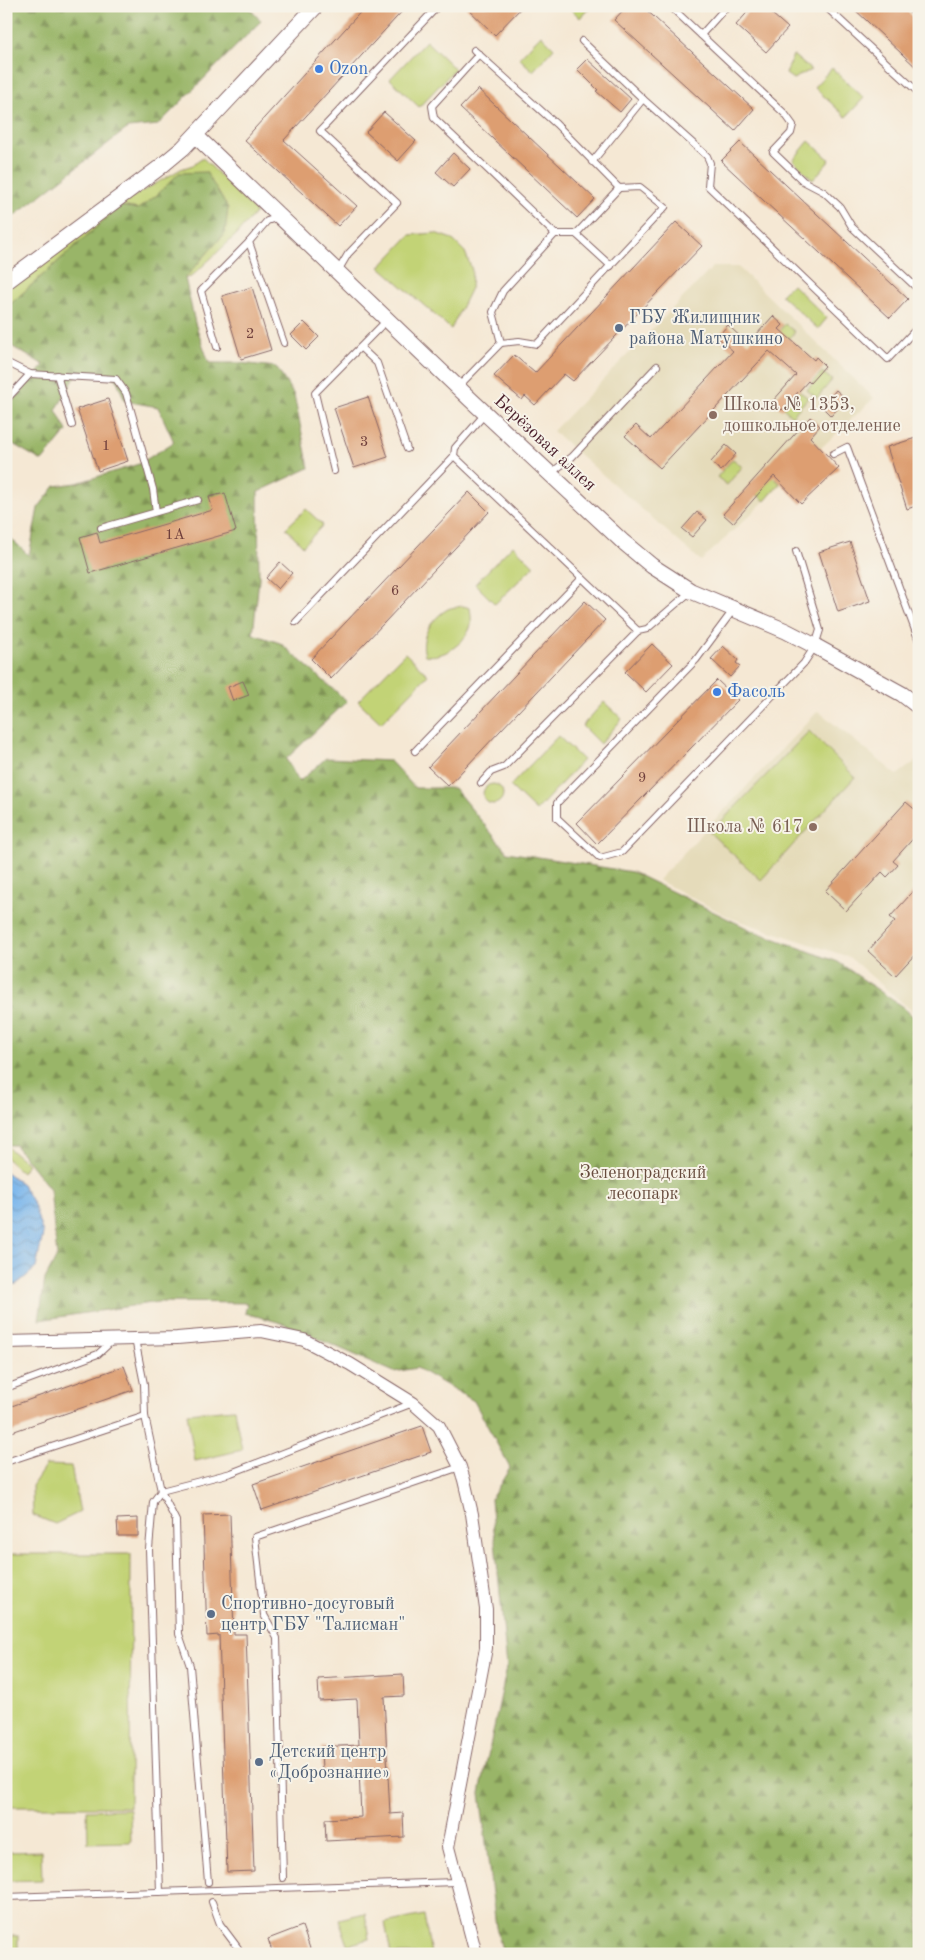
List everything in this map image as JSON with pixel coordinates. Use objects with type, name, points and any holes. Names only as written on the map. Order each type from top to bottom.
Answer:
[{"type":"street","points":[[6,282],[159,168],[196,136],[316,6]]},
{"type":"street","name":"Берёзовая аллея","points":[[196,136],[458,387],[622,541],[652,566],[691,591],[815,646],[902,694],[919,707]]},
{"type":"street","points":[[6,1342],[135,1339],[261,1331],[304,1340],[350,1364],[413,1403],[439,1426],[460,1466],[472,1514],[486,1609],[486,1648],[448,1847],[476,1954]]},
{"type":"lane","points":[[337,272],[348,254],[397,203],[320,131],[438,6]]},
{"type":"lane","points":[[670,6],[785,114],[793,124],[790,133],[773,152],[803,181],[824,192],[840,207],[852,226],[919,290]]},
{"type":"lane","points":[[701,35],[727,6]]},
{"type":"lane","points":[[825,6],[919,94]]},
{"type":"lane","points":[[582,41],[707,156],[710,164],[708,186],[888,359],[919,326]]},
{"type":"lane","points":[[611,266],[576,234],[555,234],[434,118],[432,106],[477,52],[556,124],[619,188]]},
{"type":"lane","points":[[592,162],[643,99]]},
{"type":"lane","points":[[458,387],[501,342],[519,340],[537,344],[665,207],[640,187],[619,188],[576,234]]},
{"type":"lane","points":[[217,347],[201,291],[267,221],[280,217]]},
{"type":"lane","points":[[501,342],[494,312],[503,291],[555,234]]},
{"type":"lane","points":[[249,242],[284,343]]},
{"type":"lane","points":[[334,471],[315,393],[388,319]]},
{"type":"lane","points":[[361,348],[377,363],[407,449]]},
{"type":"lane","points":[[6,362],[30,374],[116,379],[126,393],[153,489],[156,512]]},
{"type":"lane","points":[[551,473],[572,457],[657,366]]},
{"type":"lane","points":[[6,400],[30,374]]},
{"type":"lane","points":[[57,375],[72,425]]},
{"type":"lane","points":[[296,622],[454,456],[455,448],[486,413]]},
{"type":"lane","points":[[833,454],[847,447],[919,641]]},
{"type":"lane","points":[[454,456],[638,630]]},
{"type":"lane","points":[[101,528],[198,500]]},
{"type":"lane","points":[[734,609],[696,660],[557,803],[557,818],[600,858],[622,852],[804,663],[815,646],[820,630],[796,552]]},
{"type":"lane","points":[[415,751],[582,578]]},
{"type":"lane","points":[[481,783],[491,772],[504,767],[638,630],[648,628],[691,591]]},
{"type":"lane","points":[[919,748],[916,762],[919,768]]},
{"type":"lane","points":[[6,1388],[98,1354],[114,1339]]},
{"type":"lane","points":[[135,1339],[144,1384],[145,1416],[161,1491],[176,1521],[178,1634],[190,1666],[208,1882]]},
{"type":"lane","points":[[160,1892],[149,1549],[153,1502],[161,1491],[231,1473],[413,1403]]},
{"type":"lane","points":[[6,1462],[145,1416]]},
{"type":"lane","points":[[283,1878],[276,1638],[264,1615],[255,1538],[460,1466]]},
{"type":"lane","points":[[6,1897],[456,1882]]},
{"type":"lane","points":[[212,1902],[220,1924],[238,1948],[239,1954]]},
{"type":"shaded area","name":"Школа № 1353, дошкольное отделение","points":[[713,267],[738,267],[874,398],[701,561],[553,431]]},
{"type":"shaded area","name":"Школа № 617","points":[[818,711],[897,775],[919,759],[919,1017],[849,957],[731,918],[658,880]]},
{"type":"green space","points":[[6,6],[247,6],[261,21],[158,125],[128,128],[10,219],[8,237],[6,239]]},
{"type":"green space","points":[[568,6],[591,6],[580,18]]},
{"type":"green space","points":[[541,35],[554,48],[533,71],[519,58]]},
{"type":"green space","points":[[426,41],[455,69],[419,107],[390,79]]},
{"type":"green space","points":[[793,55],[811,70],[793,79],[786,74]]},
{"type":"green space","points":[[832,68],[864,98],[846,117],[814,87]]},
{"type":"green space","points":[[809,141],[830,160],[813,180],[793,160]]},
{"type":"green space","points":[[203,158],[256,212],[236,235],[191,277],[185,278],[224,234],[138,209],[120,206],[6,308],[6,289],[115,207]]},
{"type":"green space","name":"Зеленоградский лесопарк","points":[[206,172],[228,208],[225,233],[185,278],[195,323],[209,363],[240,363],[276,367],[294,395],[309,468],[258,492],[259,579],[253,634],[280,643],[347,701],[286,759],[299,782],[326,758],[390,761],[415,788],[454,788],[507,852],[632,872],[751,930],[838,962],[904,1008],[919,1022],[919,1954],[503,1954],[496,1927],[480,1793],[507,1667],[491,1499],[510,1468],[474,1401],[417,1368],[394,1372],[285,1324],[245,1313],[247,1303],[158,1302],[39,1320],[45,1279],[57,1256],[50,1189],[15,1145],[6,1145],[6,540],[12,539],[29,556],[38,508],[55,486],[77,483],[139,464],[174,442],[158,407],[125,401],[116,378],[79,371],[56,410],[67,431],[42,461],[6,440],[6,409],[44,365],[6,343],[6,308],[120,206],[138,209],[157,195],[179,173]]},
{"type":"green space","points":[[435,233],[452,239],[465,252],[472,270],[471,288],[451,329],[380,267],[410,235]]},
{"type":"green space","points":[[792,284],[827,318],[818,329],[781,295]]},
{"type":"green space","points":[[785,324],[795,332],[779,350],[770,342]]},
{"type":"green space","points":[[822,372],[832,380],[817,398],[807,390]]},
{"type":"green space","points":[[798,390],[808,398],[792,416],[783,408]]},
{"type":"green space","points":[[733,459],[742,467],[727,485],[717,477]]},
{"type":"green space","points":[[770,475],[780,483],[765,501],[755,493]]},
{"type":"green space","points":[[306,509],[323,525],[303,546],[286,528]]},
{"type":"green space","points":[[513,545],[534,566],[495,604],[475,584]]},
{"type":"green space","points":[[463,606],[470,608],[471,621],[467,634],[457,645],[445,653],[432,656],[425,655],[425,635],[432,623],[448,609]]},
{"type":"green space","points":[[405,653],[428,675],[381,723],[358,701]]},
{"type":"green space","points":[[604,702],[622,719],[600,744],[582,726]]},
{"type":"green space","points":[[809,731],[855,777],[761,880],[710,833]]},
{"type":"green space","points":[[558,736],[583,760],[536,811],[510,786]]},
{"type":"green space","points":[[489,784],[497,784],[503,790],[503,798],[497,804],[489,804],[483,798],[483,790]]},
{"type":"green space","points":[[7,1147],[28,1164],[22,1172],[6,1158]]},
{"type":"green space","points":[[234,1409],[242,1450],[195,1461],[187,1413]]},
{"type":"green space","points":[[46,1465],[71,1466],[80,1512],[55,1524],[33,1515],[32,1486]]},
{"type":"green space","points":[[6,1554],[131,1554],[130,1807],[6,1807]]},
{"type":"green space","points":[[130,1809],[131,1842],[88,1843],[87,1810]]},
{"type":"green space","points":[[41,1851],[42,1880],[6,1881],[6,1852]]},
{"type":"green space","points":[[365,1913],[369,1939],[348,1945],[339,1919]]},
{"type":"green space","points":[[424,1915],[431,1954],[391,1954],[385,1923]]},
{"type":"green space","points":[[6,1936],[18,1936],[18,1954],[6,1954]]},
{"type":"water","points":[[6,1172],[22,1184],[34,1205],[43,1234],[36,1268],[17,1284],[6,1286]]},
{"type":"building","points":[[366,6],[407,6],[284,140],[357,206],[338,226],[244,140]]},
{"type":"building","points":[[465,6],[523,6],[495,35]]},
{"type":"building","points":[[627,6],[642,6],[754,109],[735,131],[614,20]]},
{"type":"building","points":[[753,6],[763,6],[788,28],[766,52],[736,25]]},
{"type":"building","points":[[851,6],[902,6],[919,22],[919,70]]},
{"type":"building","points":[[587,59],[631,99],[620,112],[596,91],[598,90],[577,69]]},
{"type":"building","points":[[478,89],[595,199],[577,218],[460,108]]},
{"type":"building","points":[[384,112],[416,141],[398,161],[366,132]]},
{"type":"building","points":[[740,142],[908,299],[890,318],[721,161]]},
{"type":"building","points":[[453,153],[470,169],[453,187],[436,172]]},
{"type":"building","points":[[676,222],[702,246],[573,381],[564,374],[535,405],[525,396],[522,400],[494,376],[514,355],[535,373]]},
{"type":"building","points":[[252,287],[271,350],[241,359],[222,296]]},
{"type":"building","points":[[773,316],[783,325],[779,329],[814,360],[816,357],[825,366],[810,383],[808,381],[782,410],[772,402],[796,375],[769,351],[660,468],[625,436],[636,425],[651,439],[733,351],[717,337],[728,325],[748,344]]},
{"type":"building","points":[[304,322],[319,337],[306,350],[291,335]]},
{"type":"building","points":[[836,390],[846,399],[831,416],[822,407]]},
{"type":"building","points":[[368,397],[388,457],[354,468],[334,408]]},
{"type":"building","points":[[108,399],[128,461],[98,471],[77,409]]},
{"type":"building","points":[[810,417],[820,426],[810,437],[839,468],[801,504],[774,476],[733,523],[723,514]]},
{"type":"building","points":[[919,437],[919,505],[907,509],[887,447]]},
{"type":"building","points":[[726,445],[736,454],[721,471],[711,462]]},
{"type":"building","points":[[469,492],[489,512],[331,679],[311,659]]},
{"type":"building","points":[[225,493],[236,531],[90,573],[80,537],[97,532],[100,543],[213,510],[209,497]]},
{"type":"building","points":[[697,512],[707,520],[692,537],[682,529]]},
{"type":"building","points":[[850,542],[870,601],[838,612],[819,552]]},
{"type":"building","points":[[280,562],[292,573],[278,589],[266,578]]},
{"type":"building","points":[[585,601],[605,620],[448,786],[428,767]]},
{"type":"building","points":[[652,644],[673,664],[646,692],[625,672]]},
{"type":"building","points":[[723,646],[738,660],[736,663],[740,666],[730,677],[711,659]]},
{"type":"building","points":[[717,680],[738,700],[597,844],[577,823]]},
{"type":"building","points":[[243,681],[249,695],[233,701],[228,687]]},
{"type":"building","points":[[906,802],[919,813],[919,832],[893,861],[898,865],[889,875],[887,877],[882,872],[846,911],[825,891]]},
{"type":"building","points":[[919,885],[919,950],[895,976],[868,951],[895,921],[890,917]]},
{"type":"building","points":[[124,1366],[133,1390],[6,1434],[6,1408]]},
{"type":"building","points":[[422,1426],[431,1452],[262,1510],[253,1484]]},
{"type":"building","points":[[230,1514],[234,1634],[246,1634],[254,1871],[227,1872],[219,1635],[207,1636],[203,1515]]},
{"type":"building","points":[[138,1518],[138,1536],[118,1536],[117,1519]]},
{"type":"building","points":[[403,1674],[404,1696],[384,1697],[390,1814],[403,1813],[404,1837],[326,1841],[325,1819],[361,1817],[359,1769],[322,1770],[321,1747],[359,1745],[357,1699],[319,1701],[318,1679]]},
{"type":"building","points":[[302,1926],[312,1954],[273,1954],[268,1939]]},
{"type":"place","name":"Ozon","points":[[319,69]]},
{"type":"place","name":"ГБУ Жилищник района Матушкино","points":[[619,328]]},
{"type":"place","name":"Школа № 1353, дошкольное отделение","points":[[713,415]]},
{"type":"place","name":"Фасоль","points":[[717,692]]},
{"type":"place","name":"Школа № 617","points":[[813,827]]},
{"type":"place","name":"Спортивно-досуговый центр ГБУ \"Талисман\"","points":[[211,1614]]},
{"type":"place","name":"Детский центр «Добрознание»","points":[[259,1762]]}]
